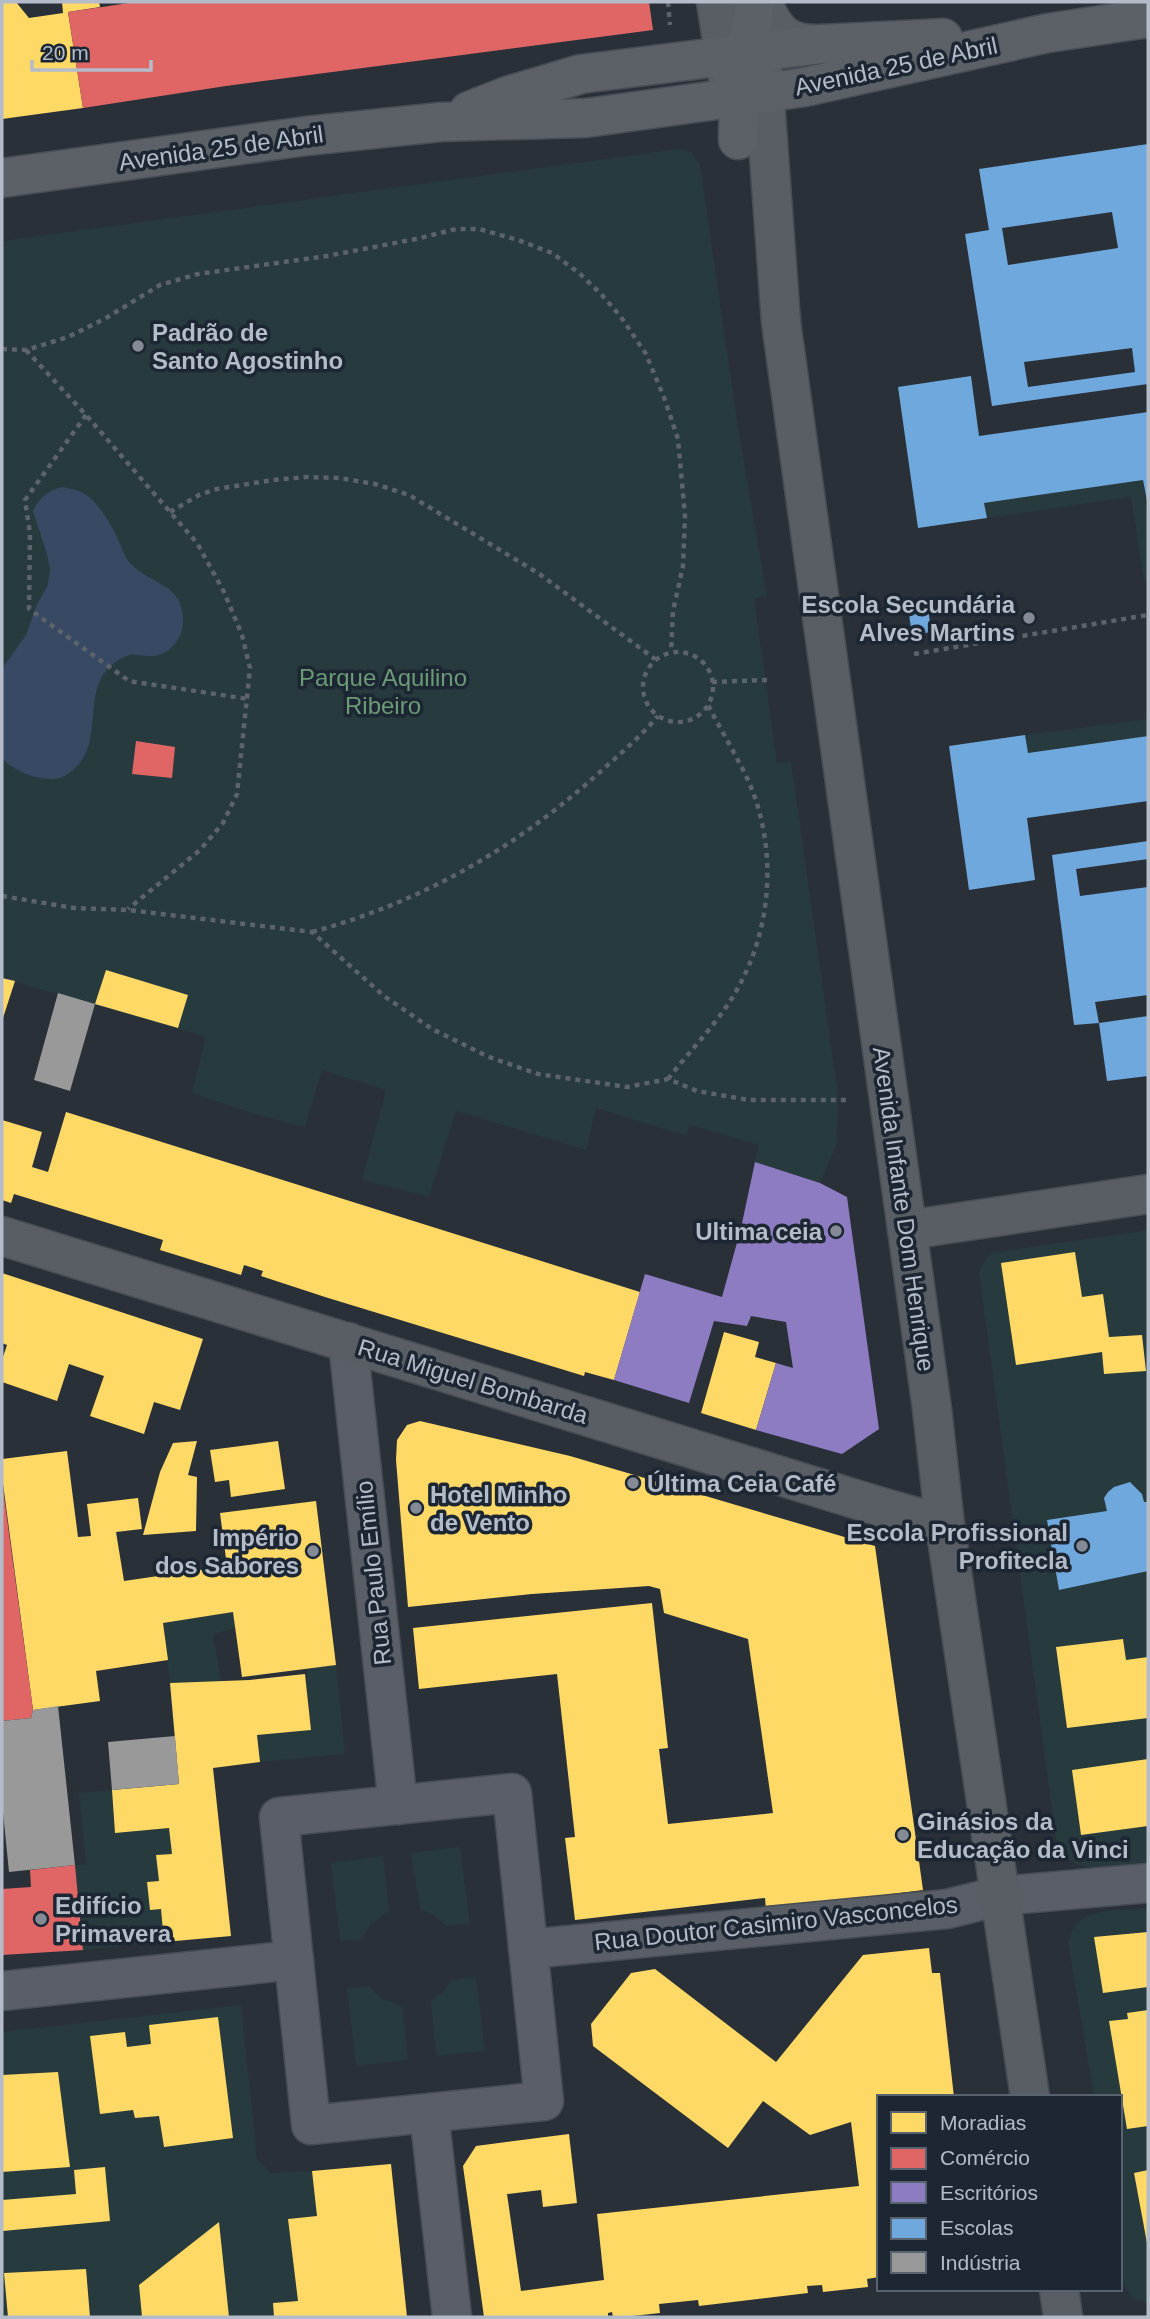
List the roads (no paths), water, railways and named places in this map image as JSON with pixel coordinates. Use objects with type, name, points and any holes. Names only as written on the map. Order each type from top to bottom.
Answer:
[{"type":"main road","name":"Avenida 25 de Abril","points":[[745,46],[805,88],[1048,33],[1148,18]]},
{"type":"main road","name":"Avenida 25 de Abril","points":[[441,122],[507,96],[581,74],[677,62],[745,46],[1048,33]]},
{"type":"main road","name":"Avenida 25 de Abril","points":[[2,178],[306,136],[441,122],[586,118],[694,103],[745,46]]},
{"type":"main road","name":"Avenida Infante Dom Henrique","points":[[745,46],[753,140],[781,321],[932,1409],[945,1525],[1030,2095]]},
{"type":"main road","points":[[694,103],[719,109],[753,140],[777,104],[805,88]]},
{"type":"main road","points":[[907,1230],[1148,1194]]},
{"type":"main road","name":"Rua Miguel Bombarda","points":[[2,1236],[945,1525]]},
{"type":"main road","points":[[1059,2291],[1063,2317]]},
{"type":"street","name":"Rua Paulo Emílio","points":[[348,1342],[398,1805]]},
{"type":"street","points":[[512,1793],[528,1949],[544,2101],[311,2124],[279,1817],[512,1793]]},
{"type":"street","name":"Rua Doutor Casimiro Vasconcelos","points":[[528,1949],[947,1909],[999,1896],[1148,1883]]},
{"type":"street","points":[[2,1991],[294,1960]]},
{"type":"street","points":[[429,2113],[452,2317]]},
{"type":"water","points":[[63,487],[82,492],[96,504],[113,528],[130,563],[165,586],[178,600],[183,623],[178,640],[170,649],[160,655],[125,657],[114,663],[103,675],[97,688],[88,749],[81,762],[69,773],[50,779],[24,773],[2,759],[2,669],[26,635],[37,604],[48,585],[50,569],[47,554],[33,511],[45,495]]},
{"type":"place","name":"Padrão de Santo Agostinho","points":[[138,346]]},
{"type":"place","name":"Escola Secundária Alves Martins","points":[[1029,618]]},
{"type":"place","name":"Ultima ceia","points":[[836,1231]]},
{"type":"place","name":"Última Ceia Café","points":[[633,1483]]},
{"type":"place","name":"Hotel Minho de Vento","points":[[416,1508]]},
{"type":"place","name":"Escola Profissional Profitecla","points":[[1082,1546]]},
{"type":"place","name":"Império dos Sabores","points":[[313,1551]]},
{"type":"place","name":"Ginásios da Educação da Vinci","points":[[903,1835]]},
{"type":"place","name":"Edifício Primavera","points":[[41,1919]]},
{"type":"park label","name":"Parque Aquilino Ribeiro","points":[[383,691]]}]
